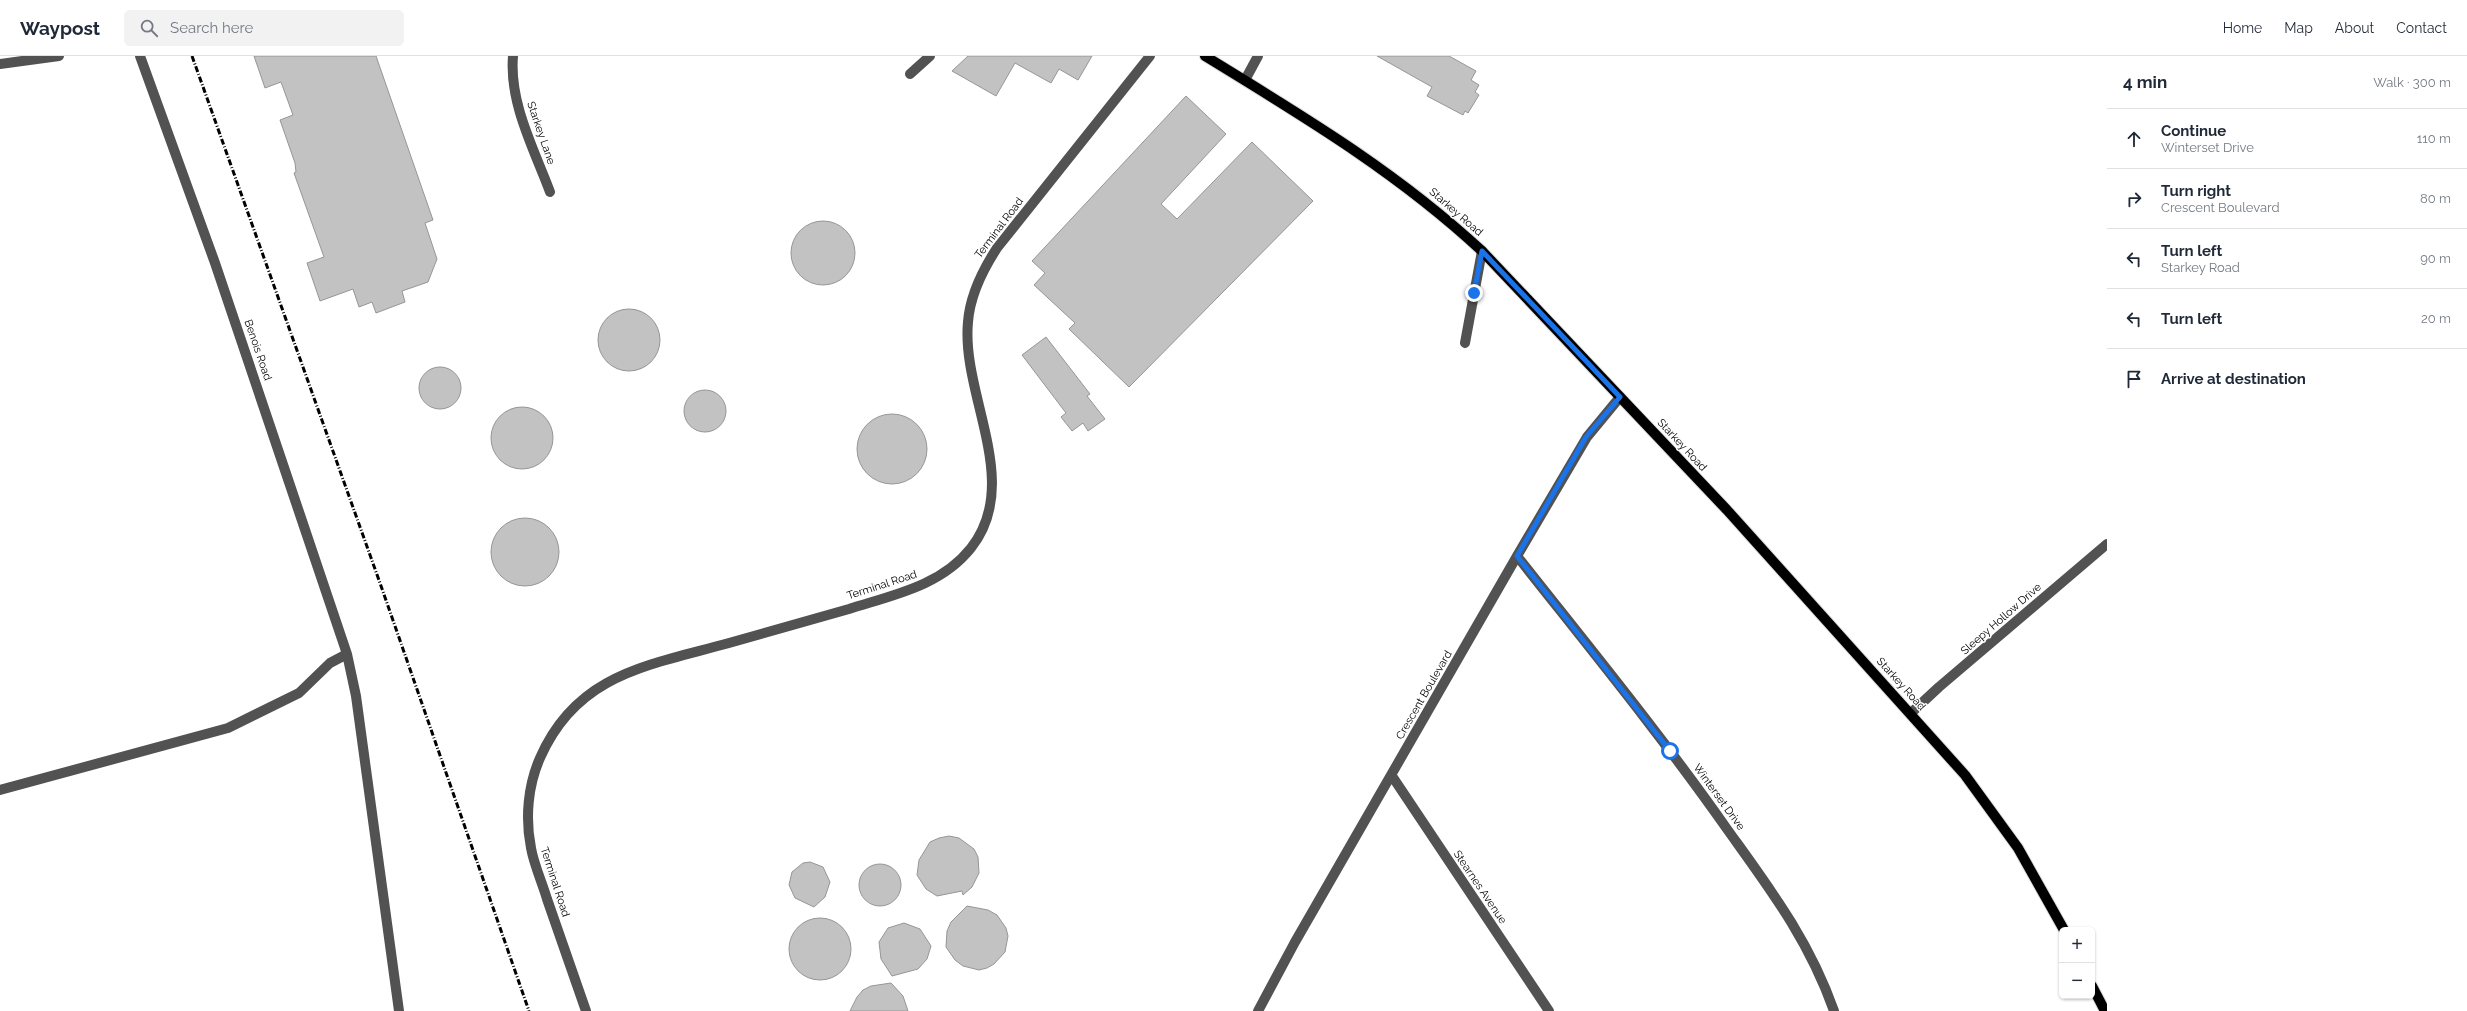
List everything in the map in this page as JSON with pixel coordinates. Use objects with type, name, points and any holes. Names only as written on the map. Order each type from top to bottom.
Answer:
[{"type":"main road","name":"Starkey Road","points":[[1205,56],[1306,118],[1402,182],[1444,215],[1482,251],[1727,510],[1966,775],[2018,848],[2062,927]]},
{"type":"main road","points":[[2095,992],[2105,1011]]},
{"type":"street","points":[[0,64],[58,56]]},
{"type":"street","name":"Benois Road","points":[[140,56],[223,285],[347,654],[356,696],[399,1011]]},
{"type":"street","name":"Starkey Lane","points":[[513,56],[512,66],[518,109],[550,192]]},
{"type":"street","points":[[910,74],[930,56]]},
{"type":"street","name":"Terminal Road","points":[[586,1011],[531,849],[528,811],[530,787],[548,738],[561,719],[576,703],[610,680],[658,662],[892,596],[932,581],[962,560],[974,544],[984,526],[989,509],[992,481],[991,458],[976,403],[969,360],[967,325],[978,282],[997,248],[1150,56]]},
{"type":"street","points":[[1245,80],[1258,56]]},
{"type":"street","points":[[1465,343],[1482,251]]},
{"type":"street","name":"Crescent Boulevard","points":[[1258,1011],[1295,942],[1586,437],[1620,397]]},
{"type":"street","name":"Sleepy Hollow Drive","points":[[1911,713],[1939,687],[2107,544]]},
{"type":"street","name":"Winterset Drive","points":[[1517,556],[1689,775],[1790,917],[1810,953],[1834,1011]]},
{"type":"street","points":[[0,790],[228,728],[299,693],[330,663],[347,654]]},
{"type":"street","name":"Stearnes Avenue","points":[[1392,776],[1549,1011]]},
{"type":"building","points":[[254,56],[376,56],[433,220],[425,223],[437,259],[428,282],[402,291],[405,302],[376,313],[372,302],[359,307],[353,289],[320,301],[307,263],[324,257],[294,173],[296,172],[295,163],[280,120],[293,115],[281,82],[265,88]]},
{"type":"building","points":[[968,56],[1092,56],[1078,80],[1059,69],[1051,83],[1015,63],[996,96],[952,71]]},
{"type":"building","points":[[1377,56],[1449,56],[1476,71],[1471,80],[1479,85],[1475,92],[1479,95],[1468,113],[1465,111],[1463,115],[1427,96],[1432,87]]},
{"type":"building","points":[[1186,96],[1226,134],[1161,204],[1177,219],[1252,142],[1313,201],[1129,387],[1069,329],[1075,323],[1034,285],[1045,273],[1032,261]]},
{"type":"building","points":[[817,221],[829,221],[846,230],[853,241],[855,253],[853,265],[846,276],[829,285],[817,285],[805,280],[796,271],[791,259],[791,247],[796,235],[805,226]]},
{"type":"building","points":[[629,309],[646,314],[651,318],[655,323],[660,340],[655,357],[651,362],[646,366],[629,371],[612,366],[607,362],[603,357],[598,340],[603,323],[607,318],[612,314]]},
{"type":"building","points":[[1046,337],[1090,394],[1087,396],[1105,419],[1088,431],[1083,423],[1072,431],[1061,417],[1066,413],[1022,355]]},
{"type":"building","points":[[440,367],[455,373],[461,388],[455,403],[440,409],[425,403],[419,388],[425,373]]},
{"type":"building","points":[[705,390],[720,396],[726,411],[720,426],[705,432],[690,426],[684,411],[690,396]]},
{"type":"building","points":[[522,407],[534,410],[544,416],[550,426],[553,438],[550,450],[544,460],[534,466],[522,469],[510,466],[500,460],[494,450],[491,438],[494,426],[500,416],[510,410]]},
{"type":"building","points":[[885,414],[899,414],[912,420],[921,429],[925,435],[927,449],[925,463],[917,474],[906,482],[899,484],[885,484],[878,482],[867,474],[859,463],[857,456],[857,442],[859,435],[867,424],[878,416]]},
{"type":"building","points":[[525,518],[538,521],[549,528],[556,539],[559,552],[556,565],[549,576],[538,583],[525,586],[512,583],[501,576],[494,565],[491,552],[494,539],[501,528],[512,521]]},
{"type":"building","points":[[949,836],[959,838],[974,849],[978,857],[979,873],[972,887],[963,895],[962,891],[937,896],[926,889],[917,875],[919,860],[930,842]]},
{"type":"building","points":[[810,862],[823,867],[830,882],[825,897],[814,907],[795,898],[789,885],[792,872],[803,863]]},
{"type":"building","points":[[880,864],[895,870],[901,885],[895,900],[880,906],[865,900],[859,885],[865,870]]},
{"type":"building","points":[[967,906],[988,910],[997,915],[1006,928],[1008,936],[1005,952],[994,964],[987,968],[979,970],[963,966],[955,960],[946,947],[947,931],[951,922]]},
{"type":"building","points":[[820,918],[837,923],[842,927],[846,932],[851,949],[846,966],[842,971],[837,975],[820,980],[803,975],[798,971],[794,966],[789,949],[794,932],[798,927],[803,923]]},
{"type":"building","points":[[904,923],[920,929],[931,946],[927,959],[918,969],[892,976],[881,959],[879,942],[888,928]]},
{"type":"building","points":[[891,983],[903,996],[908,1011],[850,1011],[857,997],[863,990],[871,986]]},
{"type":"railway","points":[[192,56],[380,583],[529,1011]]},
{"type":"route","points":[[1474,293],[1482,251],[1620,397],[1603,415],[1586,437],[1517,556],[1670,751]]}]
